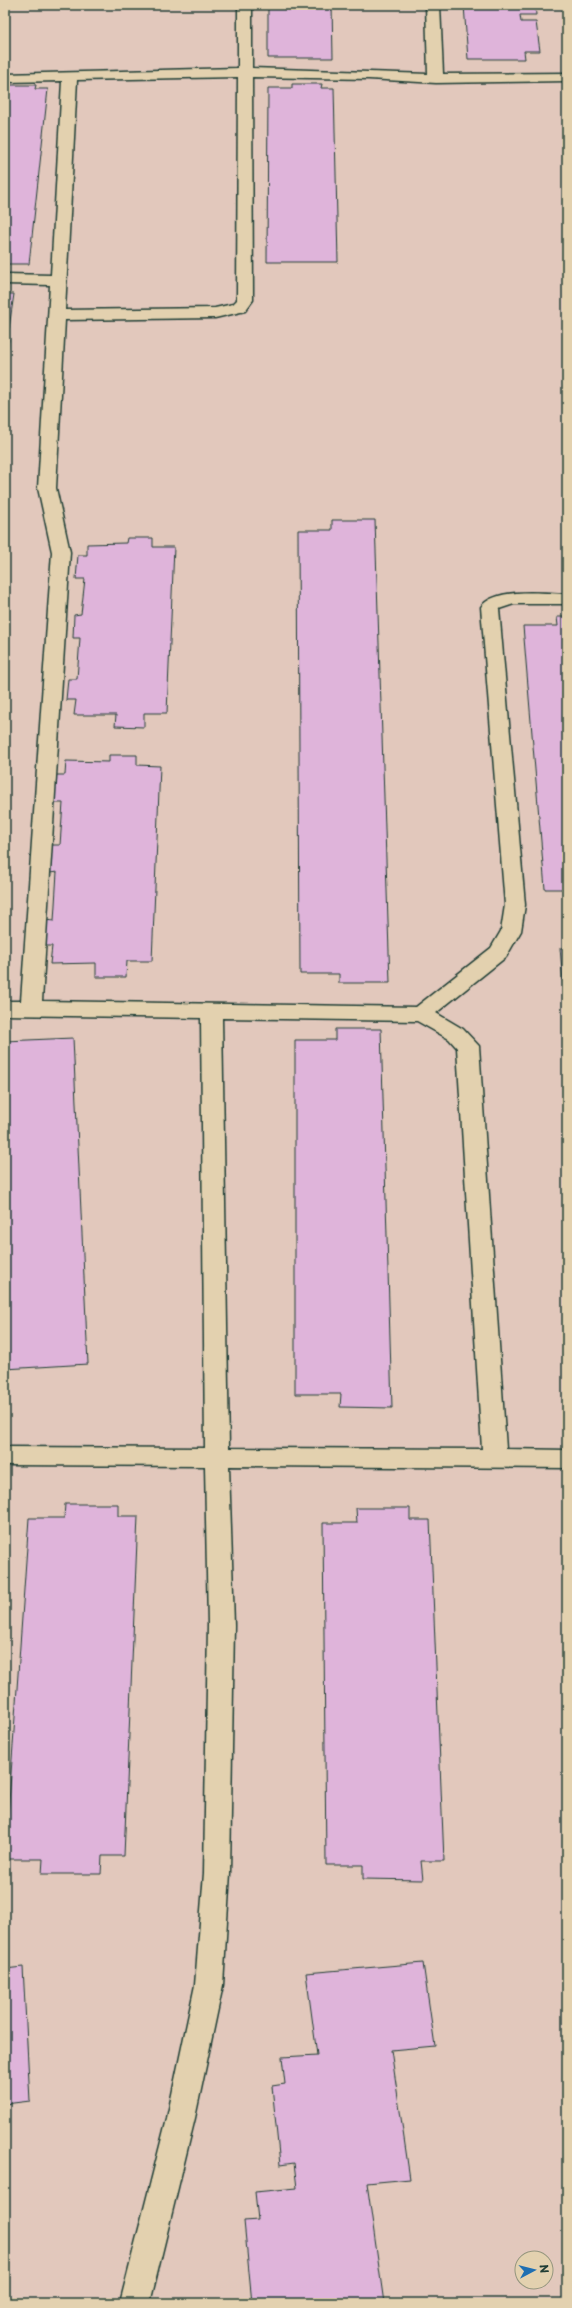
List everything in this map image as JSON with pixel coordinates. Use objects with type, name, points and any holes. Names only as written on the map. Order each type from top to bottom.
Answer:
[{"type":"lane","points":[[57,315],[215,313],[239,308],[244,300],[245,5]]},
{"type":"lane","points":[[433,5],[436,79]]},
{"type":"lane","points":[[5,78],[244,73],[369,75],[436,79],[566,77]]},
{"type":"lane","points":[[31,1008],[61,552],[47,488],[70,76]]},
{"type":"lane","points":[[5,280],[59,280]]},
{"type":"lane","points":[[421,1014],[499,952],[511,931],[515,906],[490,607],[495,601],[507,599],[567,599]]},
{"type":"lane","points":[[5,1008],[421,1014],[456,1034],[468,1046],[495,1459]]},
{"type":"lane","points":[[135,2303],[181,2118],[209,1985],[217,1873],[221,1633],[217,1457],[212,1011]]},
{"type":"lane","points":[[5,1456],[567,1460]]},
{"type":"building","points":[[268,5],[332,5],[333,58],[268,58]]},
{"type":"building","points":[[464,5],[535,5],[536,15],[520,15],[521,22],[536,22],[540,51],[524,51],[525,59],[468,59]]},
{"type":"building","points":[[292,84],[322,84],[321,88],[334,88],[338,262],[267,262],[268,88],[292,88]]},
{"type":"building","points":[[7,85],[36,85],[35,89],[48,89],[29,264],[5,264],[5,89]]},
{"type":"building","points":[[5,294],[14,294],[9,328],[5,328]]},
{"type":"building","points":[[5,339],[9,339],[5,368]]},
{"type":"building","points":[[332,520],[375,520],[390,983],[339,983],[339,974],[300,974],[298,530],[332,530]]},
{"type":"building","points":[[127,538],[153,538],[153,547],[174,547],[167,713],[144,713],[144,727],[115,726],[116,715],[74,715],[76,700],[66,700],[68,679],[77,679],[80,638],[73,638],[74,615],[81,614],[85,579],[76,579],[78,555],[87,555],[87,544],[126,543]]},
{"type":"building","points":[[557,617],[567,617],[567,889],[545,889],[523,626],[558,626]]},
{"type":"building","points":[[109,755],[137,755],[137,765],[160,766],[152,961],[127,961],[126,977],[96,977],[96,963],[50,964],[52,946],[43,946],[45,920],[54,921],[57,872],[50,873],[52,845],[60,845],[63,803],[54,803],[56,775],[65,775],[66,761],[109,762]]},
{"type":"building","points":[[560,948],[567,948],[567,1025]]},
{"type":"building","points":[[335,1029],[381,1029],[392,1408],[340,1407],[341,1394],[295,1394],[295,1040],[335,1040]]},
{"type":"building","points":[[73,1038],[88,1364],[5,1369],[5,1041]]},
{"type":"building","points":[[65,1504],[118,1504],[118,1516],[138,1516],[124,1856],[102,1856],[101,1874],[42,1874],[43,1859],[5,1859],[29,1518],[64,1518]]},
{"type":"building","points":[[356,1508],[410,1508],[410,1520],[430,1520],[444,1861],[421,1861],[423,1880],[363,1879],[363,1865],[326,1865],[323,1523],[357,1523]]},
{"type":"building","points":[[423,1963],[435,2046],[391,2050],[410,2179],[367,2183],[384,2303],[252,2303],[244,2221],[258,2220],[255,2192],[297,2188],[294,2163],[280,2165],[272,2086],[285,2084],[282,2057],[317,2055],[306,1973]]},
{"type":"building","points":[[23,1967],[30,2101],[5,2104],[5,1969]]}]
